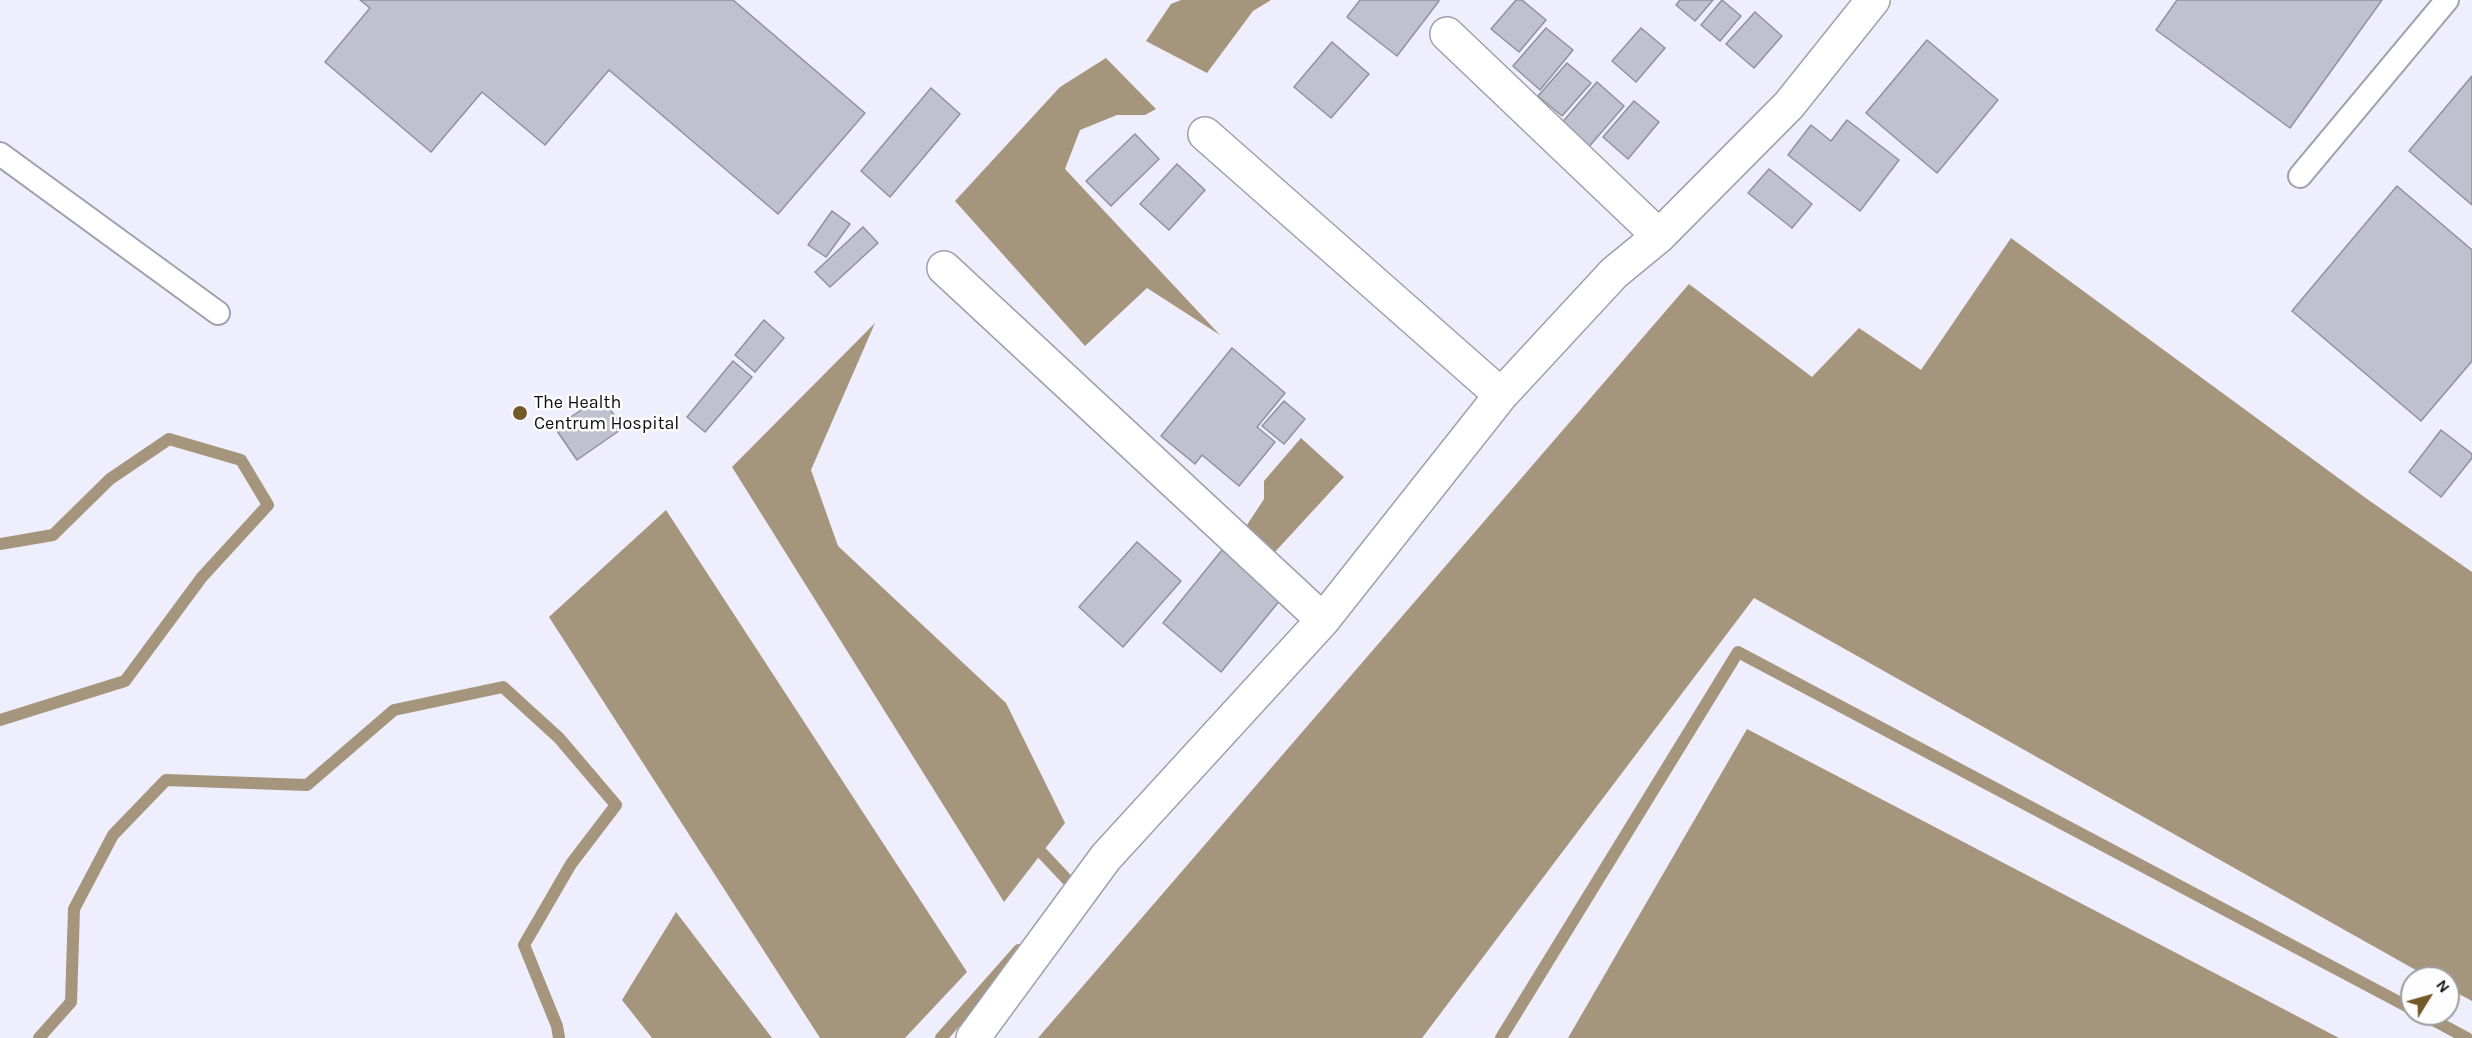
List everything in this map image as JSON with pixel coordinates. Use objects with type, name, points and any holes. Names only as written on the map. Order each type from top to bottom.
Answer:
[{"type":"street","points":[[973,1038],[1106,856],[1323,620],[1501,395],[1614,273],[1659,236],[1789,105],[1873,0]]},
{"type":"street","points":[[1447,34],[1659,236]]},
{"type":"street","points":[[1206,134],[1501,395]]},
{"type":"street","points":[[944,268],[1323,620]]},
{"type":"lane","points":[[2300,176],[2447,0]]},
{"type":"lane","points":[[0,154],[218,313]]},
{"type":"shaded area","points":[[1181,0],[1271,0],[1253,11],[1207,73],[1146,41],[1171,4]]},
{"type":"shaded area","points":[[1106,58],[1156,109],[1145,115],[1117,115],[1080,130],[1065,169],[1220,335],[1147,288],[1085,346],[955,201],[1060,87]]},
{"type":"shaded area","points":[[2011,238],[2367,499],[2472,572],[2472,1001],[2460,994],[2460,966],[2409,966],[1754,598],[1422,1038],[1038,1038],[1689,284],[1812,377],[1859,328],[1921,370]]},
{"type":"shaded area","points":[[875,323],[811,470],[838,546],[1006,703],[1065,823],[1004,902],[732,467]]},
{"type":"shaded area","points":[[1301,438],[1344,477],[1274,553],[1245,528],[1264,499],[1264,481]]},
{"type":"shaded area","points":[[666,510],[967,972],[905,1038],[820,1038],[549,617]]},
{"type":"shaded area","points":[[1747,729],[2339,1038],[1568,1038]]},
{"type":"shaded area","points":[[676,912],[772,1038],[652,1038],[622,1000]]},
{"type":"building","points":[[360,0],[733,0],[865,113],[778,214],[609,70],[545,145],[482,92],[431,152],[325,62],[370,8]]},
{"type":"building","points":[[1360,0],[1439,1],[1397,56],[1347,17]]},
{"type":"building","points":[[1516,0],[1522,0],[1546,20],[1519,52],[1491,29]]},
{"type":"building","points":[[1680,0],[1713,0],[1695,21],[1676,5]]},
{"type":"building","points":[[1722,0],[1741,16],[1720,41],[1701,25]]},
{"type":"building","points":[[2177,0],[2382,0],[2290,128],[2156,30]]},
{"type":"building","points":[[1755,12],[1782,36],[1754,68],[1726,44]]},
{"type":"building","points":[[1546,28],[1573,50],[1540,90],[1513,66]]},
{"type":"building","points":[[1641,28],[1665,48],[1636,82],[1612,61]]},
{"type":"building","points":[[1927,40],[1998,100],[1937,173],[1866,113]]},
{"type":"building","points":[[1332,42],[1369,74],[1331,118],[1294,87]]},
{"type":"building","points":[[1567,63],[1591,83],[1562,116],[1538,96]]},
{"type":"building","points":[[2472,76],[2472,205],[2409,151]]},
{"type":"building","points":[[1597,82],[1624,106],[1587,149],[1560,125]]},
{"type":"building","points":[[931,88],[960,114],[890,197],[861,171]]},
{"type":"building","points":[[1634,101],[1659,122],[1628,159],[1603,137]]},
{"type":"building","points":[[1847,120],[1899,160],[1860,211],[1788,155],[1811,125],[1831,141]]},
{"type":"building","points":[[1135,134],[1159,159],[1111,206],[1086,181]]},
{"type":"building","points":[[1177,164],[1205,190],[1169,230],[1140,204]]},
{"type":"building","points":[[1769,169],[1812,204],[1792,228],[1748,193]]},
{"type":"building","points":[[2397,186],[2472,250],[2472,361],[2421,421],[2292,311]]},
{"type":"building","points":[[832,211],[850,224],[826,257],[808,245]]},
{"type":"building","points":[[863,227],[878,243],[830,287],[815,272]]},
{"type":"building","points":[[764,320],[784,338],[755,372],[735,355]]},
{"type":"building","points":[[1232,348],[1285,393],[1257,427],[1275,442],[1239,486],[1202,455],[1195,464],[1161,436]]},
{"type":"building","points":[[733,361],[752,377],[705,432],[687,417]]},
{"type":"building","points":[[601,396],[623,428],[577,460],[555,428]]},
{"type":"building","points":[[1284,401],[1305,419],[1284,444],[1262,426]]},
{"type":"building","points":[[2441,430],[2472,454],[2472,458],[2441,497],[2409,472]]},
{"type":"building","points":[[1137,542],[1181,581],[1123,647],[1079,607]]},
{"type":"building","points":[[1222,550],[1281,599],[1221,672],[1163,623]]},
{"type":"waterway","points":[[0,544],[53,535],[110,479],[169,439],[241,460],[268,505],[202,577],[125,681],[0,720]]},
{"type":"waterway","points":[[1501,1038],[1738,652],[2400,1003]]},
{"type":"waterway","points":[[39,1038],[71,1002],[74,909],[113,835],[166,780],[307,785],[394,710],[503,687],[559,738],[616,805],[571,864],[524,945],[557,1026],[559,1038]]},
{"type":"waterway","points":[[1042,853],[1074,887],[1070,892]]},
{"type":"waterway","points":[[941,1038],[1019,950]]},
{"type":"waterway","points":[[2444,1026],[2467,1038]]},
{"type":"place","name":"The Health Centrum Hospital","points":[[520,413]]}]
